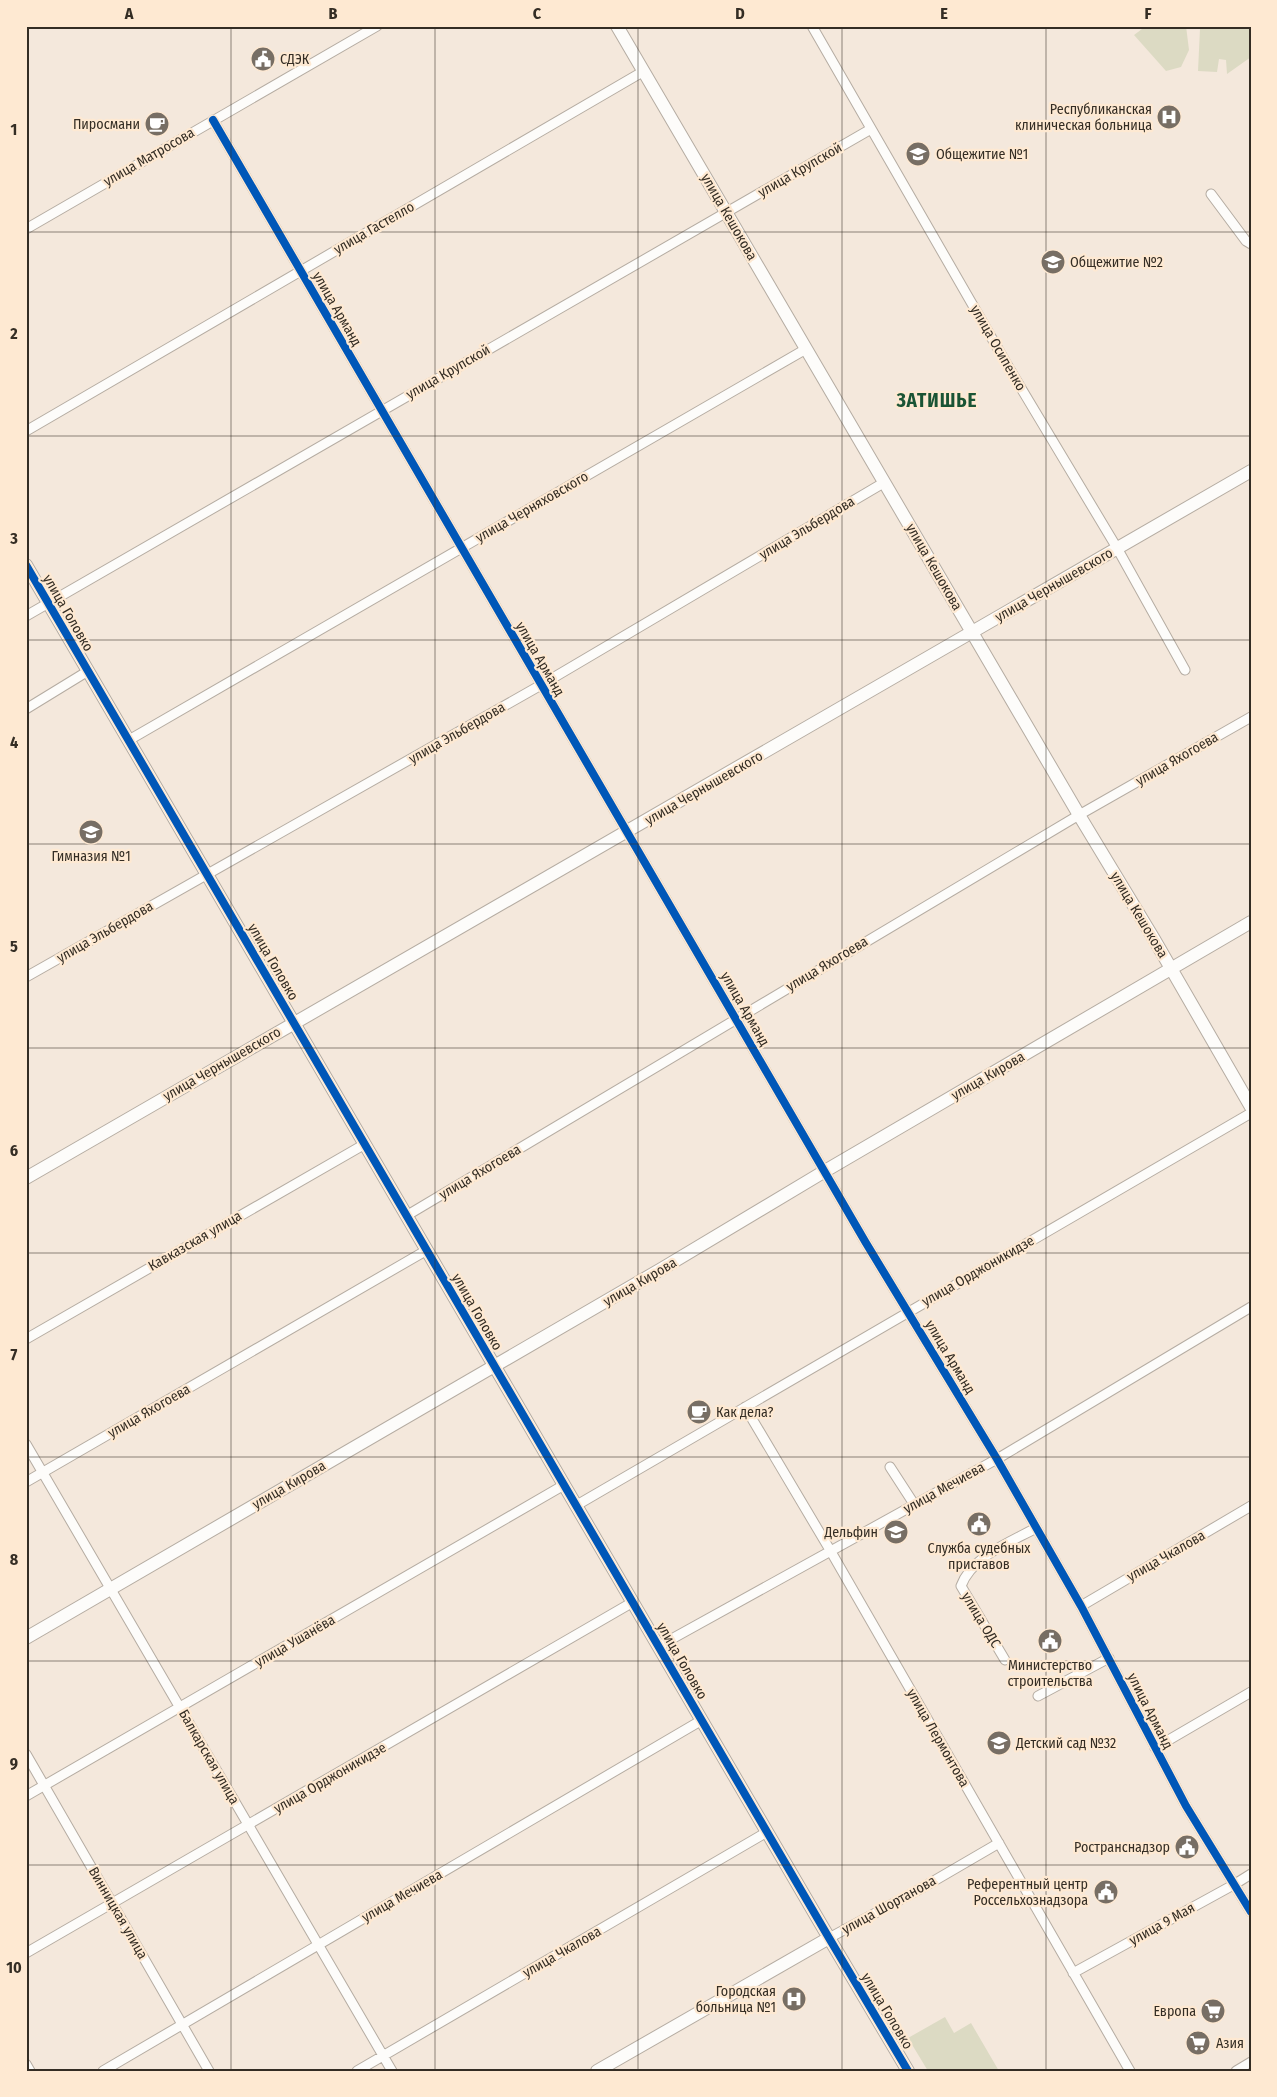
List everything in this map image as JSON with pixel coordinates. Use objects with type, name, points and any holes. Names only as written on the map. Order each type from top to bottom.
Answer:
[{"type":"street","name":"улица Матросова","points":[[26,229],[377,26]]},
{"type":"street","name":"улица Кешокова","points":[[617,26],[1251,1107]]},
{"type":"street","name":"улица Осипенко","points":[[812,26],[1009,368],[1117,548],[1185,670]]},
{"type":"street","name":"улица Гастелло","points":[[26,430],[644,71]]},
{"type":"street","name":"улица Арманд","points":[[213,120],[824,1171],[1036,1528],[1081,1606],[1186,1806],[1251,1912]]},
{"type":"street","name":"улица Крупской","points":[[26,616],[871,129]]},
{"type":"street","points":[[1211,194],[1246,241],[1251,244]]},
{"type":"street","name":"улица Черняховского","points":[[129,740],[806,349]]},
{"type":"street","name":"улица Чернышевского","points":[[26,1178],[1251,471]]},
{"type":"street","name":"улица Эльбердова","points":[[26,977],[541,685],[885,482]]},
{"type":"street","name":"улица Головко","points":[[26,565],[908,2071]]},
{"type":"street","points":[[26,709],[88,671]]},
{"type":"street","name":"улица Яхогоева","points":[[406,1216],[1079,815],[1251,717]]},
{"type":"street","name":"улица Кирова","points":[[26,1638],[663,1268],[824,1171],[1251,922]]},
{"type":"street","name":"улица Орджоникидзе","points":[[577,1505],[1251,1113]]},
{"type":"street","name":"Кавказская улица","points":[[26,1339],[364,1144]]},
{"type":"street","name":"улица Яхогоева","points":[[26,1482],[427,1250]]},
{"type":"street","name":"улица Мечиева","points":[[659,1646],[996,1459],[1251,1307]]},
{"type":"street","name":"улица Лермонтова","points":[[744,1407],[830,1550],[1130,2071]]},
{"type":"street","name":"Балкарская улица","points":[[26,1444],[392,2071]]},
{"type":"street","points":[[890,1467],[914,1504]]},
{"type":"street","name":"улица Ушанёва","points":[[26,1796],[564,1485]]},
{"type":"street","name":"улица Чкалова","points":[[1081,1606],[1251,1506]]},
{"type":"street","name":"улица ОДС","points":[[1005,1660],[961,1586],[970,1570],[987,1556],[1036,1528]]},
{"type":"street","name":"улица Орджоникидзе","points":[[26,1953],[633,1602]]},
{"type":"street","points":[[1038,1696],[1109,1658]]},
{"type":"street","points":[[1155,1748],[1251,1692]]},
{"type":"street","name":"улица Мечиева","points":[[103,2071],[702,1720]]},
{"type":"street","name":"Винницкая улица","points":[[26,1754],[209,2071]]},
{"type":"street","name":"улица Чкалова","points":[[357,2071],[767,1832]]},
{"type":"street","name":"улица Шортанова","points":[[597,2071],[999,1843]]},
{"type":"street","name":"улица 9 Мая","points":[[1073,1973],[1251,1874]]},
{"type":"street","points":[[1236,2071],[1251,2062]]},
{"type":"street","points":[[26,2064],[30,2071]]},
{"type":"shaded area","points":[[1146,26],[1186,26],[1189,50],[1181,67],[1166,71],[1134,35]]},
{"type":"shaded area","points":[[1197,26],[1251,26],[1251,57],[1227,74],[1226,60],[1219,59],[1217,72],[1198,71],[1200,29]]},
{"type":"shaded area","points":[[945,2017],[954,2033],[971,2023],[999,2071],[928,2071],[908,2038]]},
{"type":"cycle path","points":[[213,120],[866,1243],[997,1459],[1081,1606],[1186,1806],[1251,1912]]},
{"type":"cycle path","points":[[26,565],[908,2071]]},
{"type":"place","name":"СДЭК","points":[[263,59]]},
{"type":"place","name":"Республиканская клиническая больница","points":[[1169,117]]},
{"type":"place","name":"Пиросмани","points":[[157,124]]},
{"type":"place","name":"Общежитие №1","points":[[918,154]]},
{"type":"place","name":"Общежитие №2","points":[[1053,262]]},
{"type":"place","name":"Гимназия №1","points":[[91,832]]},
{"type":"place","name":"Как дела?","points":[[699,1412]]},
{"type":"place","name":"Служба судебных приставов","points":[[979,1524]]},
{"type":"place","name":"Дельфин","points":[[896,1532]]},
{"type":"place","name":"Министерство строительства","points":[[1050,1641]]},
{"type":"place","name":"Детский сад №32","points":[[999,1743]]},
{"type":"place","name":"Ространснадзор","points":[[1187,1847]]},
{"type":"place","name":"Референтный центр Россельхознадзора","points":[[1106,1892]]},
{"type":"place","name":"Городская больница №1","points":[[794,1999]]},
{"type":"place","name":"Европа","points":[[1213,2011]]},
{"type":"place","name":"Азия","points":[[1198,2043]]},
{"type":"district","name":"ЗАТИШЬЕ","points":[[937,400]]}]
